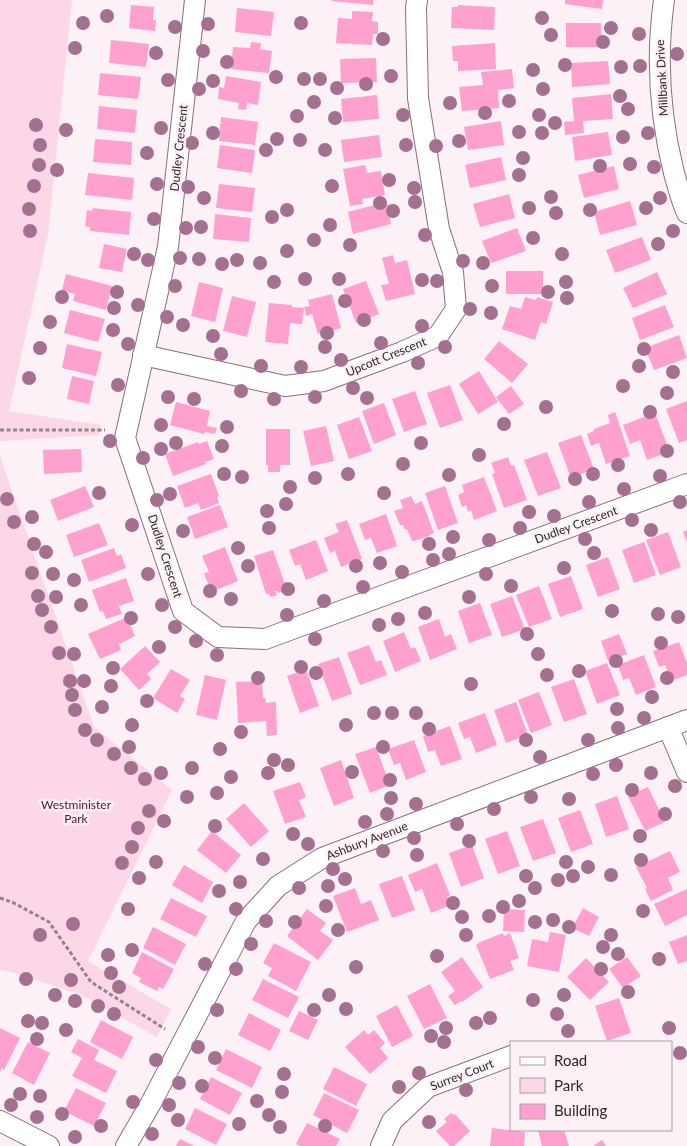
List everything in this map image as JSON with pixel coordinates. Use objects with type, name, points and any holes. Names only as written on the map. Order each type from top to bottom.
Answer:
[{"type":"street","name":"Dudley Crescent","points":[[195,0],[168,247],[125,438],[183,611],[218,637],[265,639],[687,484]]},
{"type":"street","name":"Upcott Crescent","points":[[143,354],[285,386],[324,381],[402,352],[438,336],[456,309],[453,272],[439,229],[418,98],[417,0]]},
{"type":"street","name":"Millbank Drive","points":[[664,0],[660,29],[662,110],[670,157],[682,203],[687,213]]},
{"type":"street","name":"Ashbury Avenue","points":[[126,1146],[151,1103],[246,921],[278,886],[322,858],[687,720]]},
{"type":"street","points":[[668,727],[687,772]]},
{"type":"street","name":"Surrey Court","points":[[381,1146],[392,1121],[428,1087],[510,1056]]},
{"type":"street","points":[[0,1121],[49,1146]]},
{"type":"path","points":[[0,430],[105,430]]},
{"type":"path","points":[[0,898],[12,902],[49,922],[91,982],[165,1029]]},
{"type":"green space","points":[[0,0],[72,0],[48,234],[9,411],[101,425],[99,435],[0,441]]},
{"type":"green space","name":"Westminister Park","points":[[0,456],[94,727],[172,790],[88,961],[171,1009],[157,1037],[81,995],[19,974],[0,970]]},
{"type":"building","points":[[373,0],[373,5],[332,1]]},
{"type":"building","points":[[565,0],[603,0],[602,9],[565,4]]},
{"type":"building","points":[[131,5],[154,7],[153,20],[156,20],[155,31],[129,28]]},
{"type":"building","points":[[458,5],[495,7],[494,30],[451,28],[452,7],[458,7]]},
{"type":"building","points":[[237,8],[274,12],[271,36],[235,32]]},
{"type":"building","points":[[352,11],[373,12],[372,21],[378,22],[378,34],[373,34],[372,45],[336,43],[338,18],[352,19]]},
{"type":"building","points":[[566,23],[601,23],[602,47],[566,47]]},
{"type":"building","points":[[111,40],[149,44],[146,67],[109,63]]},
{"type":"building","points":[[251,42],[261,43],[260,49],[272,51],[269,73],[231,69],[233,47],[250,48]]},
{"type":"building","points":[[495,43],[496,69],[458,71],[458,61],[453,61],[452,46]]},
{"type":"building","points":[[376,58],[377,82],[341,83],[340,59]]},
{"type":"building","points":[[608,61],[610,84],[572,87],[571,63]]},
{"type":"building","points":[[512,69],[514,88],[498,90],[499,108],[462,111],[459,87],[483,85],[481,72]]},
{"type":"building","points":[[100,73],[141,77],[138,99],[98,95]]},
{"type":"building","points":[[226,76],[261,82],[258,105],[247,103],[246,110],[238,109],[239,103],[218,99],[219,87],[224,88]]},
{"type":"building","points":[[611,94],[613,119],[583,121],[584,133],[565,135],[564,122],[574,121],[572,98]]},
{"type":"building","points":[[377,95],[379,119],[343,122],[341,99]]},
{"type":"building","points":[[99,106],[137,110],[135,133],[97,129]]},
{"type":"building","points":[[221,117],[258,122],[255,145],[219,141]]},
{"type":"building","points":[[501,121],[504,145],[468,150],[464,127]]},
{"type":"building","points":[[608,132],[612,155],[575,161],[572,137]]},
{"type":"building","points":[[379,135],[382,157],[344,162],[341,140]]},
{"type":"building","points":[[95,139],[132,142],[131,165],[93,162]]},
{"type":"building","points":[[220,145],[255,150],[252,173],[217,168]]},
{"type":"building","points":[[501,157],[506,180],[470,188],[465,165]]},
{"type":"building","points":[[365,165],[367,173],[381,171],[385,195],[362,199],[363,204],[350,206],[343,169]]},
{"type":"building","points":[[614,166],[619,189],[584,198],[578,175]]},
{"type":"building","points":[[88,173],[134,178],[132,200],[85,195]]},
{"type":"building","points":[[219,184],[255,188],[252,212],[216,208]]},
{"type":"building","points":[[509,194],[515,218],[480,227],[473,204]]},
{"type":"building","points":[[630,201],[637,225],[600,235],[594,212]]},
{"type":"building","points":[[386,202],[387,205],[391,204],[394,216],[390,217],[391,224],[353,234],[348,212]]},
{"type":"building","points":[[93,208],[131,212],[129,235],[90,231],[90,227],[85,226],[87,210],[92,211]]},
{"type":"building","points":[[215,214],[251,218],[249,242],[213,239]]},
{"type":"building","points":[[517,228],[526,251],[491,263],[482,241]]},
{"type":"building","points":[[642,237],[651,260],[615,273],[606,250]]},
{"type":"building","points":[[104,244],[127,249],[122,272],[99,268]]},
{"type":"building","points":[[393,255],[395,263],[407,260],[415,294],[386,301],[381,285],[389,284],[382,258]]},
{"type":"building","points":[[506,271],[543,271],[543,294],[506,294]]},
{"type":"building","points":[[657,272],[667,294],[633,308],[623,288]]},
{"type":"building","points":[[66,274],[112,286],[106,310],[73,301],[75,294],[62,290]]},
{"type":"building","points":[[366,281],[379,314],[356,323],[343,289]]},
{"type":"building","points":[[199,282],[223,288],[215,322],[191,316]]},
{"type":"building","points":[[332,294],[341,328],[318,334],[312,314],[306,316],[304,307],[310,306],[308,300]]},
{"type":"building","points":[[232,296],[256,302],[247,337],[223,331]]},
{"type":"building","points":[[525,297],[536,300],[537,297],[553,302],[546,324],[541,322],[535,340],[502,329],[510,306],[521,309]]},
{"type":"building","points":[[269,303],[304,308],[302,324],[290,323],[288,344],[265,342]]},
{"type":"building","points":[[665,305],[674,327],[640,340],[632,318]]},
{"type":"building","points":[[70,310],[105,319],[98,342],[64,333]]},
{"type":"building","points":[[679,335],[687,358],[654,370],[645,348]]},
{"type":"building","points":[[499,341],[528,364],[512,383],[484,359]]},
{"type":"building","points":[[67,344],[102,352],[96,376],[62,368]]},
{"type":"building","points":[[479,371],[498,402],[478,414],[459,384]]},
{"type":"building","points":[[72,376],[94,381],[89,404],[67,399]]},
{"type":"building","points":[[450,385],[463,420],[440,428],[427,393]]},
{"type":"building","points":[[511,386],[524,404],[509,414],[496,397]]},
{"type":"building","points":[[415,391],[427,424],[404,432],[392,399]]},
{"type":"building","points":[[687,401],[687,440],[679,443],[666,409]]},
{"type":"building","points":[[176,402],[210,411],[207,426],[217,428],[215,434],[205,432],[204,434],[170,425]]},
{"type":"building","points":[[384,403],[396,435],[374,444],[362,411]]},
{"type":"building","points":[[615,412],[630,456],[606,464],[599,443],[591,446],[587,434],[610,423],[608,415]]},
{"type":"building","points":[[655,413],[668,447],[664,448],[666,453],[647,460],[640,440],[630,444],[623,425]]},
{"type":"building","points":[[359,417],[372,451],[349,459],[337,425]]},
{"type":"building","points":[[326,426],[334,461],[311,466],[303,431]]},
{"type":"building","points":[[266,429],[290,429],[290,465],[280,465],[280,472],[268,472],[268,465],[266,465]]},
{"type":"building","points":[[581,435],[594,469],[571,478],[558,443]]},
{"type":"building","points":[[207,441],[214,459],[205,462],[206,464],[173,476],[165,454],[198,442],[199,444]]},
{"type":"building","points":[[81,449],[82,472],[44,474],[43,450]]},
{"type":"building","points":[[547,452],[561,488],[538,496],[524,460]]},
{"type":"building","points":[[508,457],[511,466],[514,465],[527,500],[504,508],[492,474],[495,473],[491,463]]},
{"type":"building","points":[[211,474],[219,496],[217,497],[219,503],[201,510],[198,503],[185,508],[177,486]]},
{"type":"building","points":[[484,477],[497,511],[474,520],[471,510],[468,512],[466,505],[462,507],[458,495],[464,492],[462,485]]},
{"type":"building","points":[[85,486],[94,507],[58,521],[50,500]]},
{"type":"building","points":[[445,486],[458,523],[438,530],[425,493]]},
{"type":"building","points":[[411,496],[415,504],[422,501],[434,533],[414,541],[412,541],[407,529],[405,530],[403,525],[400,525],[394,511],[403,508],[400,500]]},
{"type":"building","points":[[220,505],[228,527],[195,539],[187,517]]},
{"type":"building","points":[[386,514],[397,546],[377,553],[371,538],[365,540],[359,524]]},
{"type":"building","points":[[347,520],[362,559],[341,567],[335,551],[330,553],[324,538],[339,532],[335,524]]},
{"type":"building","points":[[99,523],[108,545],[74,557],[66,535]]},
{"type":"building","points":[[687,530],[687,542],[683,532]]},
{"type":"building","points":[[668,532],[681,567],[660,575],[646,540]]},
{"type":"building","points":[[316,540],[328,571],[306,580],[300,564],[295,566],[289,550]]},
{"type":"building","points":[[644,542],[656,575],[634,583],[622,550]]},
{"type":"building","points":[[225,547],[238,581],[211,592],[204,573],[209,572],[202,556]]},
{"type":"building","points":[[114,548],[117,556],[121,554],[126,568],[89,582],[81,560]]},
{"type":"building","points":[[273,550],[287,590],[278,593],[275,591],[277,595],[270,597],[269,594],[266,594],[254,556]]},
{"type":"building","points":[[608,557],[620,589],[598,597],[586,565]]},
{"type":"building","points":[[571,576],[583,609],[560,617],[548,584]]},
{"type":"building","points":[[126,578],[134,601],[119,606],[122,614],[106,619],[103,611],[100,612],[92,590]]},
{"type":"building","points":[[539,586],[552,619],[529,627],[516,595]]},
{"type":"building","points":[[512,596],[525,629],[502,637],[490,604]]},
{"type":"building","points":[[480,603],[492,635],[469,643],[458,611]]},
{"type":"building","points":[[127,617],[135,636],[119,644],[121,650],[100,659],[88,634]]},
{"type":"building","points":[[439,619],[445,637],[451,634],[457,649],[430,660],[418,627]]},
{"type":"building","points":[[404,632],[411,649],[415,647],[421,661],[395,672],[383,641]]},
{"type":"building","points":[[619,634],[627,654],[608,661],[601,641]]},
{"type":"building","points":[[679,642],[687,663],[687,675],[671,681],[665,665],[659,667],[653,651]]},
{"type":"building","points":[[369,645],[376,662],[381,660],[387,675],[360,685],[347,653]]},
{"type":"building","points":[[145,646],[160,662],[147,674],[151,679],[139,690],[120,669]]},
{"type":"building","points":[[644,655],[656,687],[636,695],[629,678],[623,680],[618,665]]},
{"type":"building","points":[[339,657],[352,694],[332,701],[318,664]]},
{"type":"building","points":[[607,663],[620,695],[597,704],[585,671]]},
{"type":"building","points":[[171,669],[190,680],[180,696],[185,699],[177,713],[153,698]]},
{"type":"building","points":[[306,669],[319,706],[300,713],[287,676]]},
{"type":"building","points":[[205,675],[226,680],[217,720],[196,715]]},
{"type":"building","points":[[574,679],[587,714],[564,722],[551,687]]},
{"type":"building","points":[[262,681],[263,698],[265,698],[266,703],[276,702],[277,735],[267,736],[266,721],[238,723],[236,682]]},
{"type":"building","points":[[539,692],[552,725],[531,733],[518,700]]},
{"type":"building","points":[[516,702],[528,735],[506,743],[494,710]]},
{"type":"building","points":[[485,713],[497,745],[476,753],[470,737],[464,739],[458,723]]},
{"type":"building","points":[[450,726],[462,759],[441,766],[435,750],[428,752],[423,736]]},
{"type":"building","points":[[414,740],[426,772],[406,780],[400,763],[394,765],[388,749]]},
{"type":"building","points":[[376,747],[390,785],[370,793],[355,754]]},
{"type":"building","points":[[341,760],[354,798],[334,806],[320,768]]},
{"type":"building","points":[[300,782],[306,797],[299,800],[306,817],[285,824],[273,791]]},
{"type":"building","points":[[648,787],[665,822],[645,831],[628,796]]},
{"type":"building","points":[[617,796],[629,829],[606,837],[595,804]]},
{"type":"building","points":[[244,803],[269,831],[251,847],[226,819]]},
{"type":"building","points":[[580,810],[593,844],[571,852],[558,818]]},
{"type":"building","points":[[543,819],[556,853],[533,861],[520,827]]},
{"type":"building","points":[[212,831],[241,855],[226,873],[197,850]]},
{"type":"building","points":[[507,831],[520,866],[498,874],[485,839]]},
{"type":"building","points":[[472,845],[484,878],[461,887],[449,853]]},
{"type":"building","points":[[670,851],[680,872],[668,878],[673,890],[651,901],[645,889],[647,888],[636,867]]},
{"type":"building","points":[[437,863],[450,895],[447,897],[451,905],[431,913],[422,889],[415,892],[408,875]]},
{"type":"building","points":[[184,865],[213,882],[202,903],[172,885]]},
{"type":"building","points":[[402,876],[415,910],[392,918],[379,884]]},
{"type":"building","points":[[355,888],[361,904],[371,900],[379,920],[347,932],[333,896]]},
{"type":"building","points":[[687,889],[687,915],[665,926],[654,904]]},
{"type":"building","points":[[171,898],[207,916],[196,937],[160,919]]},
{"type":"building","points":[[583,908],[599,917],[589,936],[572,928]]},
{"type":"building","points":[[307,909],[326,923],[320,931],[333,940],[318,960],[287,936]]},
{"type":"building","points":[[504,909],[525,910],[524,932],[503,931]]},
{"type":"building","points":[[153,927],[186,944],[175,965],[143,948]]},
{"type":"building","points":[[550,932],[566,935],[559,972],[527,966],[532,939],[548,942]]},
{"type":"building","points":[[503,933],[504,936],[510,933],[519,958],[510,961],[514,970],[490,979],[476,945]]},
{"type":"building","points":[[687,935],[687,961],[678,964],[669,942]]},
{"type":"building","points":[[274,943],[311,962],[296,991],[268,976],[272,968],[263,963]]},
{"type":"building","points":[[142,952],[174,969],[163,989],[159,987],[157,991],[139,982],[141,978],[132,973]]},
{"type":"building","points":[[462,957],[483,987],[455,1005],[448,996],[455,991],[441,972]]},
{"type":"building","points":[[627,957],[641,976],[623,988],[609,969]]},
{"type":"building","points":[[586,958],[609,982],[590,1000],[567,977]]},
{"type":"building","points":[[263,979],[299,997],[288,1018],[252,1000]]},
{"type":"building","points":[[430,984],[447,1018],[424,1029],[407,996]]},
{"type":"building","points":[[619,998],[631,1033],[607,1041],[595,1006]]},
{"type":"building","points":[[397,1005],[413,1036],[392,1047],[376,1016]]},
{"type":"building","points":[[299,1011],[318,1020],[308,1040],[289,1031]]},
{"type":"building","points":[[249,1013],[281,1030],[270,1051],[238,1035]]},
{"type":"building","points":[[101,1020],[133,1037],[122,1059],[90,1042]]},
{"type":"building","points":[[0,1028],[20,1038],[4,1070],[2,1068],[0,1072]]},
{"type":"building","points":[[364,1030],[368,1035],[374,1030],[385,1043],[380,1048],[388,1058],[370,1074],[345,1047]]},
{"type":"building","points":[[78,1039],[99,1050],[94,1060],[117,1071],[106,1093],[72,1076],[82,1058],[71,1052]]},
{"type":"building","points":[[28,1042],[50,1053],[34,1085],[12,1073]]},
{"type":"building","points":[[226,1049],[262,1067],[252,1088],[216,1070]]},
{"type":"building","points":[[334,1067],[367,1084],[356,1106],[323,1089]]},
{"type":"building","points":[[211,1077],[242,1093],[230,1115],[200,1099]]},
{"type":"building","points":[[76,1088],[106,1103],[94,1126],[64,1111]]},
{"type":"building","points":[[324,1093],[359,1110],[347,1133],[313,1115]]},
{"type":"building","points":[[195,1108],[227,1124],[216,1145],[185,1129]]},
{"type":"building","points":[[451,1113],[455,1114],[470,1131],[454,1146],[450,1146],[436,1131],[447,1122],[444,1119]]},
{"type":"building","points":[[307,1123],[340,1139],[336,1146],[300,1146],[296,1144]]},
{"type":"building","points":[[492,1128],[525,1132],[524,1146],[490,1146]]},
{"type":"building","points":[[538,1131],[564,1131],[569,1146],[542,1146]]},
{"type":"building","points":[[180,1139],[194,1146],[176,1146]]},
{"type":"building","points":[[602,1140],[606,1146],[593,1146]]}]
